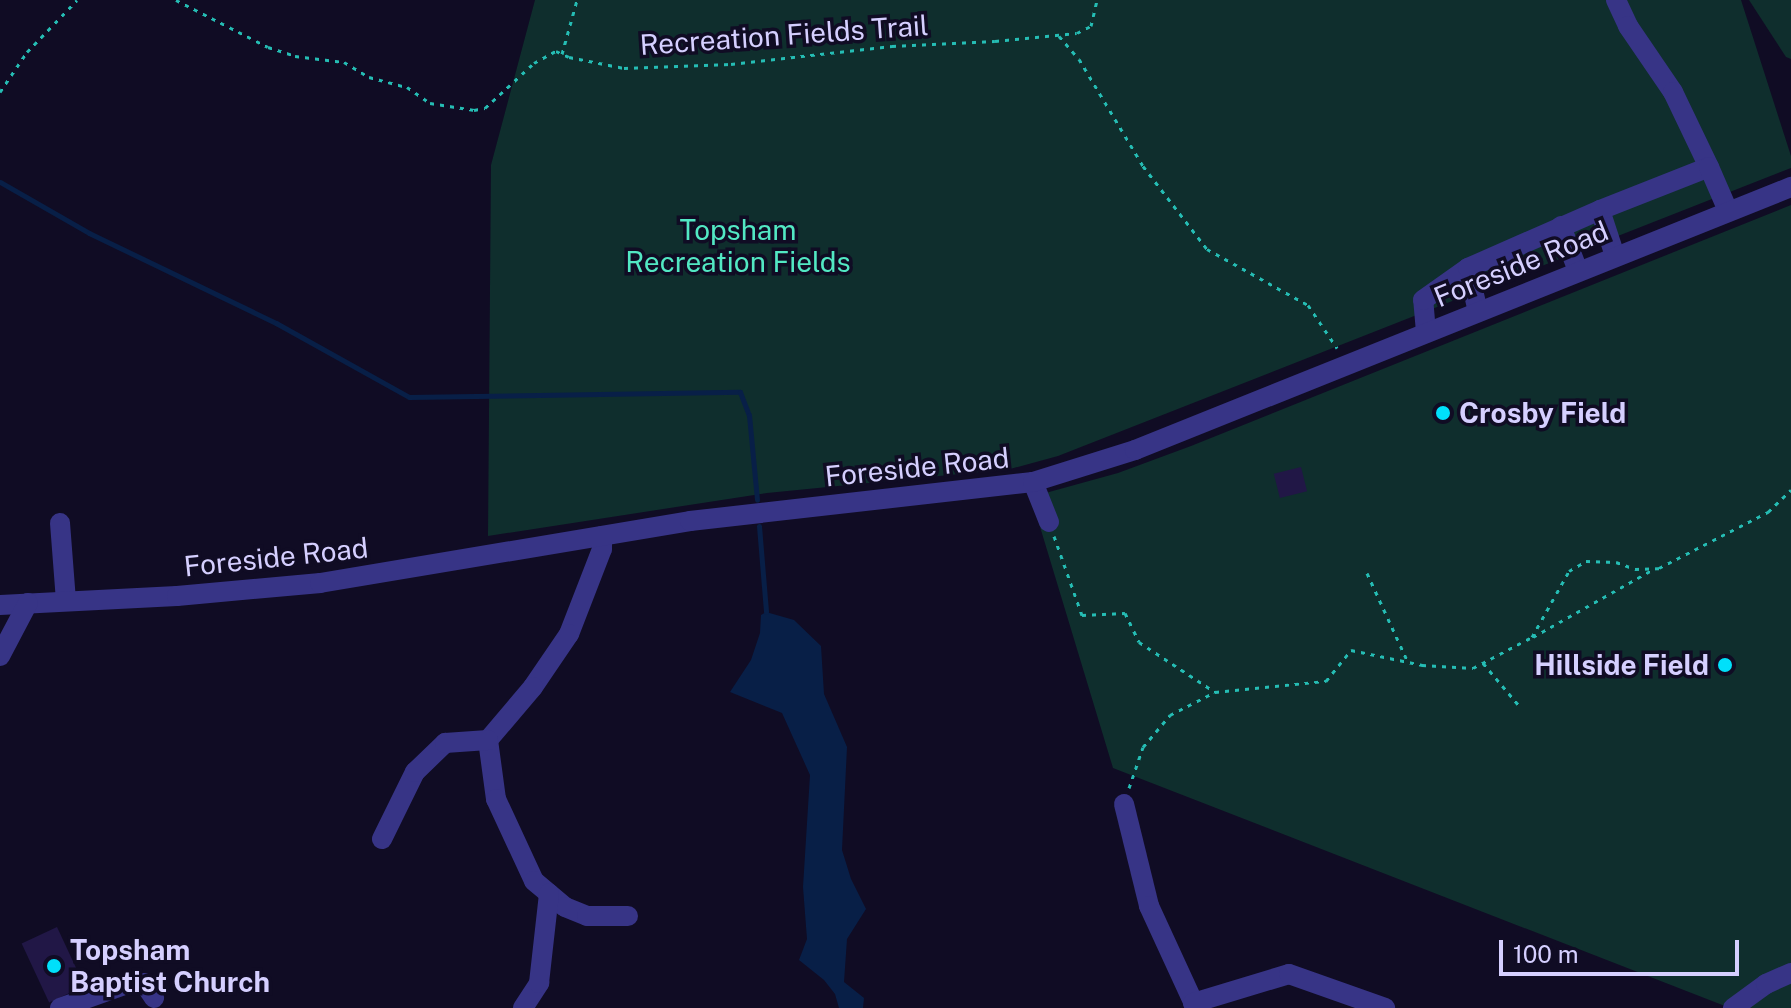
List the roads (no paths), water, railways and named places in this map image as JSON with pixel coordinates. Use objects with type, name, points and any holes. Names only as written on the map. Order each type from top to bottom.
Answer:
[{"type":"street","points":[[1616,0],[1628,26],[1673,92],[1728,211]]},
{"type":"street","points":[[1426,332],[1423,300],[1468,268],[1561,226],[1709,167]]},
{"type":"street","name":"Foreside Road","points":[[0,605],[320,583],[690,521],[1033,482],[1135,450],[1791,187]]},
{"type":"street","points":[[1600,210],[1615,256]]},
{"type":"street","points":[[1561,226],[1578,271]]},
{"type":"street","points":[[1468,268],[1478,312]]},
{"type":"street","points":[[1033,482],[1049,522]]},
{"type":"street","points":[[60,523],[66,601]]},
{"type":"street","points":[[382,839],[415,772],[445,743],[488,740],[533,687],[569,634],[602,549],[602,536]]},
{"type":"street","points":[[0,656],[28,603]]},
{"type":"street","points":[[488,740],[496,799],[534,881],[565,907],[587,916],[628,916]]},
{"type":"street","points":[[1124,804],[1149,906],[1194,1006],[1289,974],[1385,1008]]},
{"type":"street","points":[[523,1008],[539,983],[549,894]]},
{"type":"street","points":[[1733,1008],[1766,984],[1791,973]]},
{"type":"street","points":[[73,1006],[130,983],[144,983],[154,998]]},
{"type":"water","points":[[766,612],[794,620],[821,646],[824,694],[847,747],[842,850],[851,879],[866,909],[847,939],[844,982],[864,998],[863,1008],[839,1008],[835,994],[824,980],[799,960],[807,939],[803,887],[810,775],[782,713],[730,692],[751,660],[760,633],[761,615]]},
{"type":"waterway","points":[[0,182],[89,233],[276,323],[409,397],[740,392],[749,415],[757,500]]},
{"type":"waterway","points":[[759,526],[766,612]]},
{"type":"place","name":"Crosby Field","points":[[1443,413]]},
{"type":"place","name":"Hillside Field","points":[[1725,665]]},
{"type":"place","name":"Topsham Baptist Church","points":[[54,966]]},
{"type":"park label","name":"Topsham Recreation Fields","points":[[738,246]]}]
